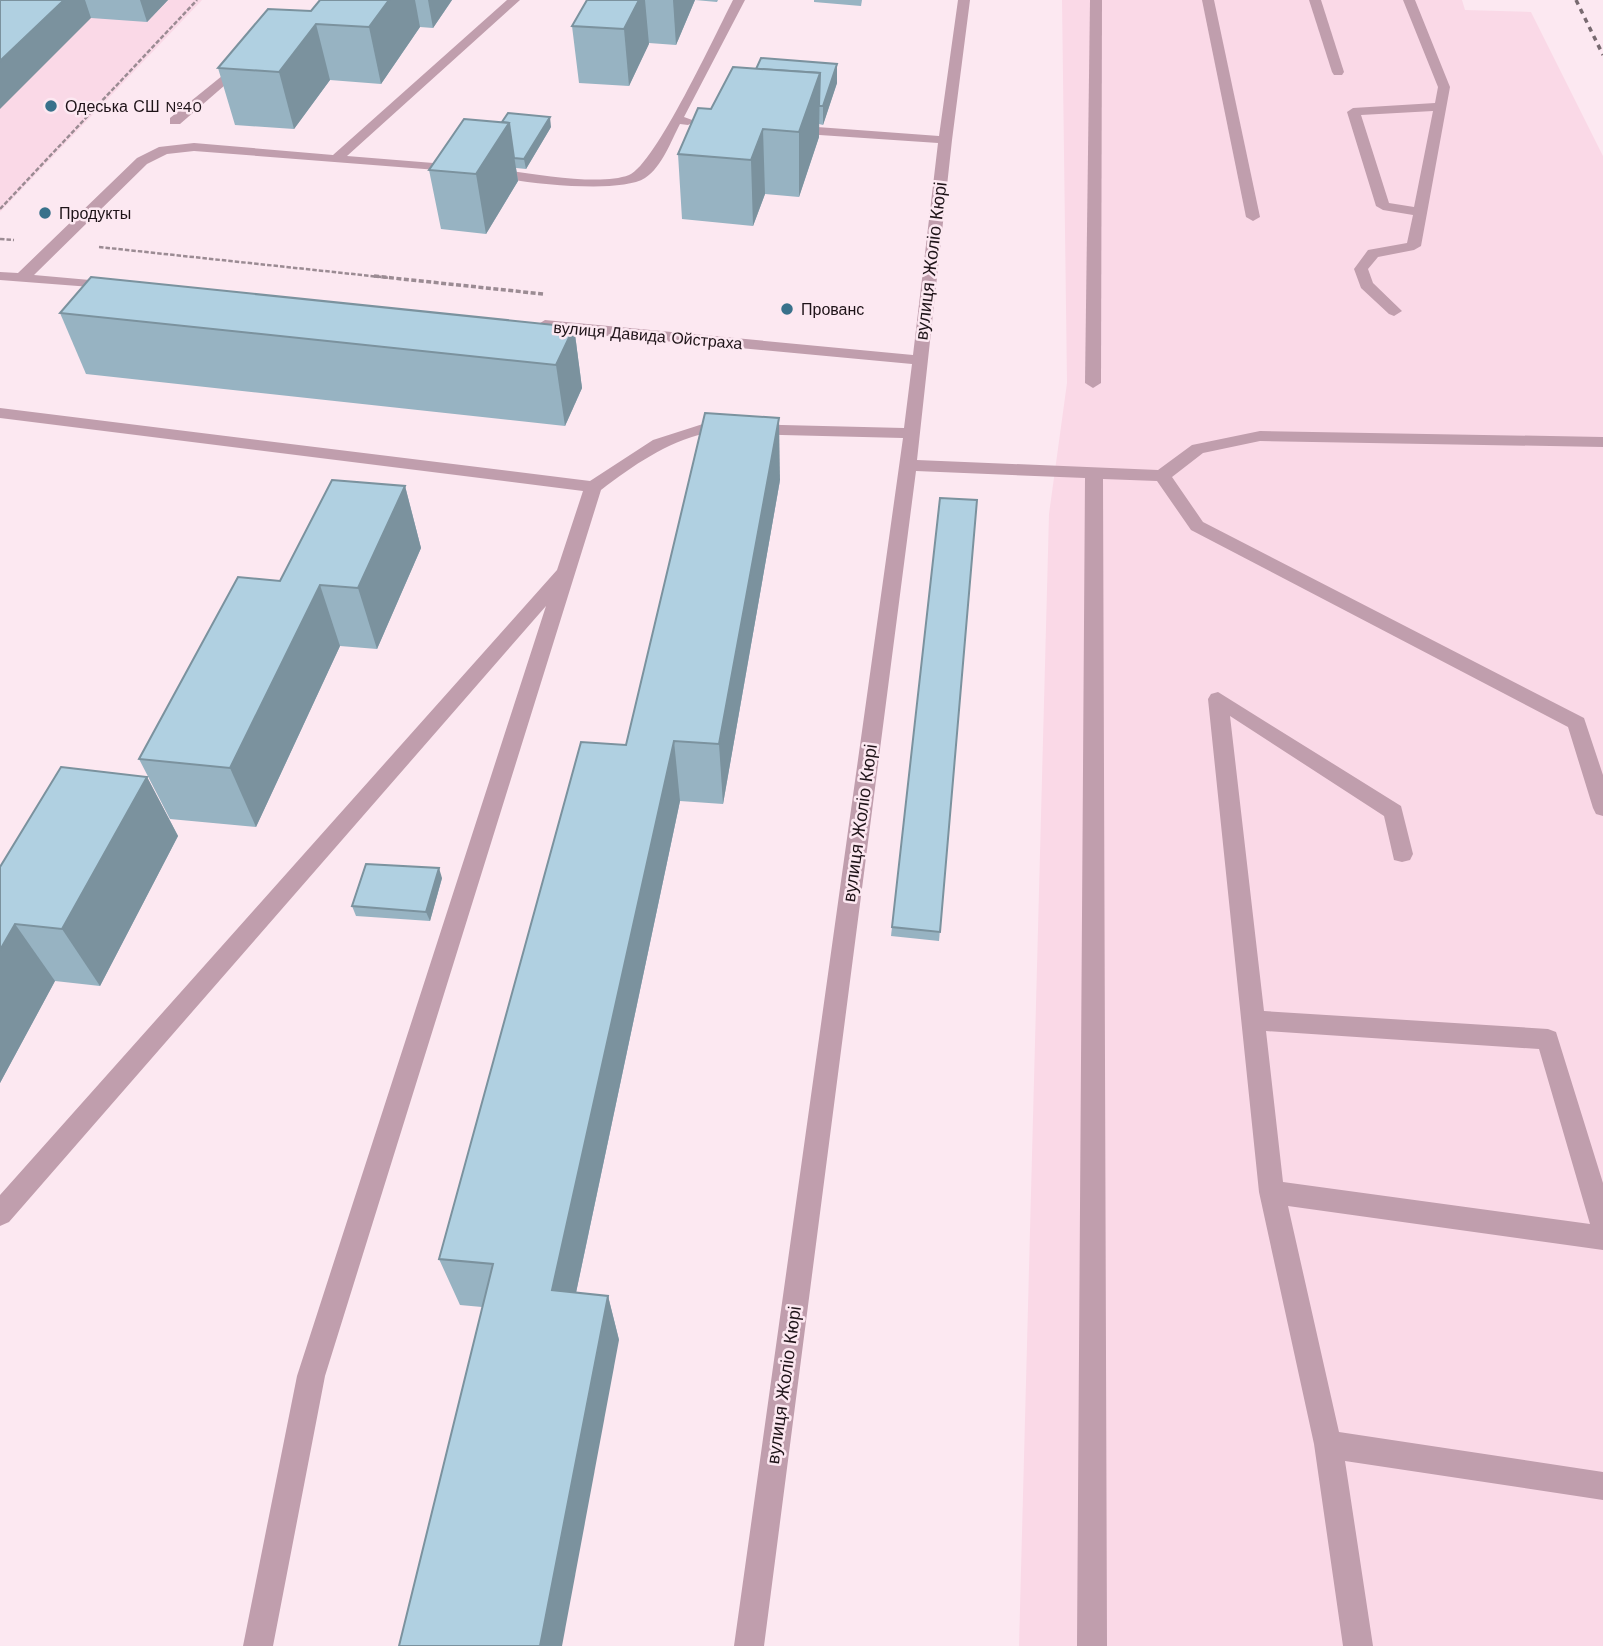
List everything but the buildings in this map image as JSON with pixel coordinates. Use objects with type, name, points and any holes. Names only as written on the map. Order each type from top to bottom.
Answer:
[{"type":"street","points":[[337,158],[514,0]]},
{"type":"street","points":[[22,278],[142,161],[164,150],[194,146],[625,182],[642,174],[676,120],[738,0]]},
{"type":"street","name":"вулиця Жоліо Кюрі","points":[[749,1646],[908,465],[945,140],[964,0]]},
{"type":"street","points":[[1093,383],[1096,0]]},
{"type":"street","points":[[1208,0],[1254,217]]},
{"type":"street","points":[[1315,0],[1338,72]]},
{"type":"street","points":[[1394,311],[1366,285],[1361,269],[1373,253],[1414,246],[1438,107],[1444,87],[1409,0]]},
{"type":"street","points":[[175,121],[249,58]]},
{"type":"street","points":[[1420,212],[1382,206],[1353,112],[1438,107]]},
{"type":"street","points":[[676,120],[703,122]]},
{"type":"street","points":[[770,127],[945,140]]},
{"type":"street","points":[[0,276],[133,288]]},
{"type":"street","name":"вулиця Давида Ойстраха","points":[[533,324],[919,360]]},
{"type":"street","points":[[0,413],[593,487]]},
{"type":"street","points":[[258,1646],[311,1376],[593,487],[646,448],[684,432],[706,428],[912,433]]},
{"type":"street","points":[[908,465],[1162,476],[1198,449],[1260,436],[1603,442]]},
{"type":"street","points":[[1092,1646],[1094,474]]},
{"type":"street","points":[[1162,476],[1197,526],[1577,723],[1603,808]]},
{"type":"street","points":[[0,1214],[568,569]]},
{"type":"street","points":[[1357,1646],[1328,1444],[1272,1192],[1218,699],[1394,812],[1402,854]]},
{"type":"street","points":[[1254,1020],[1548,1039],[1603,1226]]},
{"type":"street","points":[[1272,1192],[1603,1238]]},
{"type":"street","points":[[1328,1444],[1603,1486]]},
{"type":"path","points":[[0,209],[197,0]]},
{"type":"path","points":[[0,239],[58,242],[552,295]]},
{"type":"shaded area","name":"Одеська СШ №40","points":[[0,0],[202,0],[0,212]]},
{"type":"shaded area","points":[[1062,0],[1462,0],[1465,10],[1531,12],[1603,156],[1603,1646],[1019,1646],[1049,514],[1067,383]]},
{"type":"railway","points":[[1576,0],[1603,55]]},
{"type":"place","name":"Одеська СШ №40","points":[[51,106]]},
{"type":"place","name":"Продукты","points":[[45,213]]},
{"type":"place","name":"Прованс","points":[[787,309]]}]
